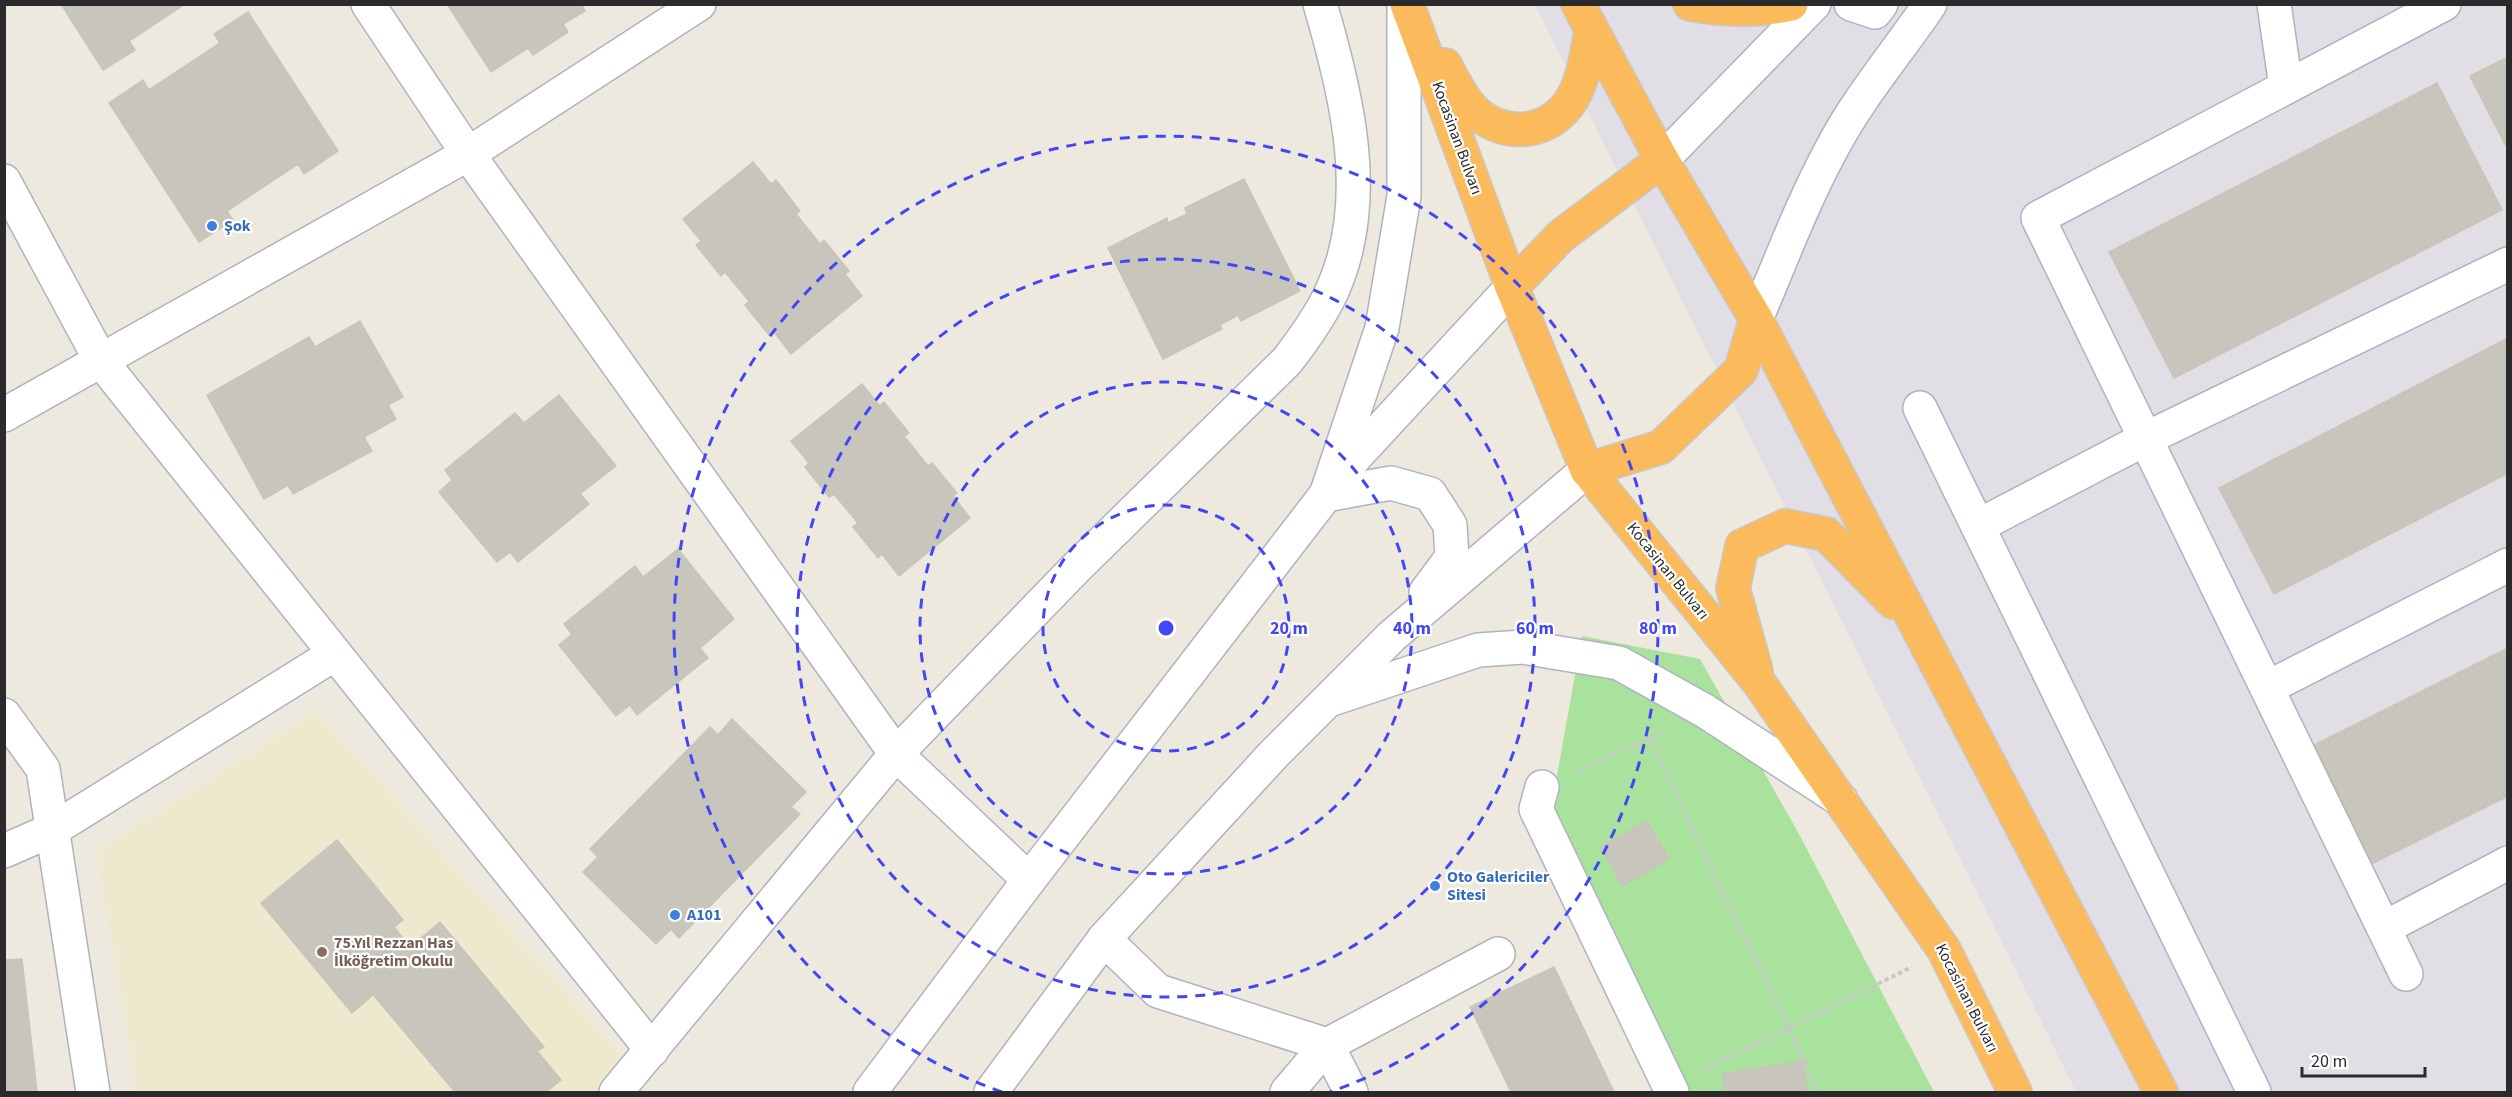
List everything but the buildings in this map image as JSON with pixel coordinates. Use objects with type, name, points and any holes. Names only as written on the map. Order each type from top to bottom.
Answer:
[{"type":"highway","points":[[1407,4],[1468,104],[1484,120],[1501,128],[1520,131],[1539,127],[1555,118],[1568,104],[1585,64],[1584,18]]},
{"type":"highway","name":"Kocasinan Bulvarı","points":[[1407,4],[1512,287],[1587,470],[1760,684],[1841,800],[1944,950],[2015,1092]]},
{"type":"highway","points":[[1690,4],[1716,9],[1752,10],[1791,4]]},
{"type":"highway","points":[[1584,18],[1662,160],[1756,319],[2161,1092]]},
{"type":"highway","points":[[1512,287],[1562,236],[1662,160]]},
{"type":"highway","points":[[1587,470],[1661,447],[1741,370],[1756,319]]},
{"type":"highway","points":[[1760,684],[1733,588],[1742,546],[1785,526],[1826,534],[1918,627]]},
{"type":"street","points":[[368,4],[468,154],[896,754],[1029,880]]},
{"type":"street","points":[[4,415],[468,154],[699,4]]},
{"type":"street","points":[[616,1092],[896,754],[1074,570],[1287,361],[1314,325],[1333,290],[1349,240],[1355,182],[1338,67],[1320,4]]},
{"type":"street","points":[[1326,495],[1382,328],[1402,207],[1407,4]]},
{"type":"street","points":[[1662,160],[1814,4]]},
{"type":"street","points":[[1851,4],[1875,12],[1881,4]]},
{"type":"street","points":[[1756,319],[1806,201],[1831,150],[1862,100],[1930,4]]},
{"type":"street","points":[[2274,4],[2286,87]]},
{"type":"street","points":[[2406,974],[2038,218],[2444,4]]},
{"type":"street","points":[[4,181],[101,360],[333,654],[652,1050]]},
{"type":"street","points":[[1978,526],[2145,439],[2508,264]]},
{"type":"street","points":[[870,1092],[1029,880],[1355,457],[1512,287]]},
{"type":"street","points":[[1920,408],[2254,1092]]},
{"type":"street","points":[[991,1092],[1104,939],[1273,755],[1392,636],[1587,470]]},
{"type":"street","points":[[1326,495],[1391,483],[1430,494],[1450,525],[1452,557],[1392,636]]},
{"type":"street","points":[[2267,688],[2508,565]]},
{"type":"street","points":[[1328,700],[1478,650],[1523,646],[1619,663],[1705,711],[1841,800]]},
{"type":"street","points":[[4,851],[52,830],[333,654]]},
{"type":"street","points":[[4,715],[43,769],[93,1092]]},
{"type":"street","points":[[1542,788],[1536,809],[1670,1089]]},
{"type":"street","points":[[2384,928],[2508,863]]},
{"type":"street","points":[[1104,939],[1158,991],[1327,1045],[1351,1092]]},
{"type":"street","points":[[1287,1092],[1327,1045],[1498,954]]},
{"type":"path","points":[[1542,788],[1705,711]]},
{"type":"path","points":[[1649,738],[1819,1092]]},
{"type":"path","points":[[1670,1089],[1944,950]]},
{"type":"shaded area","points":[[1535,5],[2507,5],[2507,1092],[2076,1092]]},
{"type":"shaded area","name":"75.Yıl Rezzan Has İlköğretim Okulu","points":[[317,710],[620,1053],[617,1067],[597,1092],[137,1092],[96,851]]},
{"type":"green space","points":[[1582,636],[1700,659],[1799,834],[1934,1092],[1676,1092],[1548,825]]},
{"type":"place","name":"Şok","points":[[212,226]]},
{"type":"place","name":"Oto Galericiler Sitesi","points":[[1435,886]]},
{"type":"place","name":"A101","points":[[675,915]]},
{"type":"place","name":"75.Yıl Rezzan Has İlköğretim Okulu","points":[[322,952]]}]
